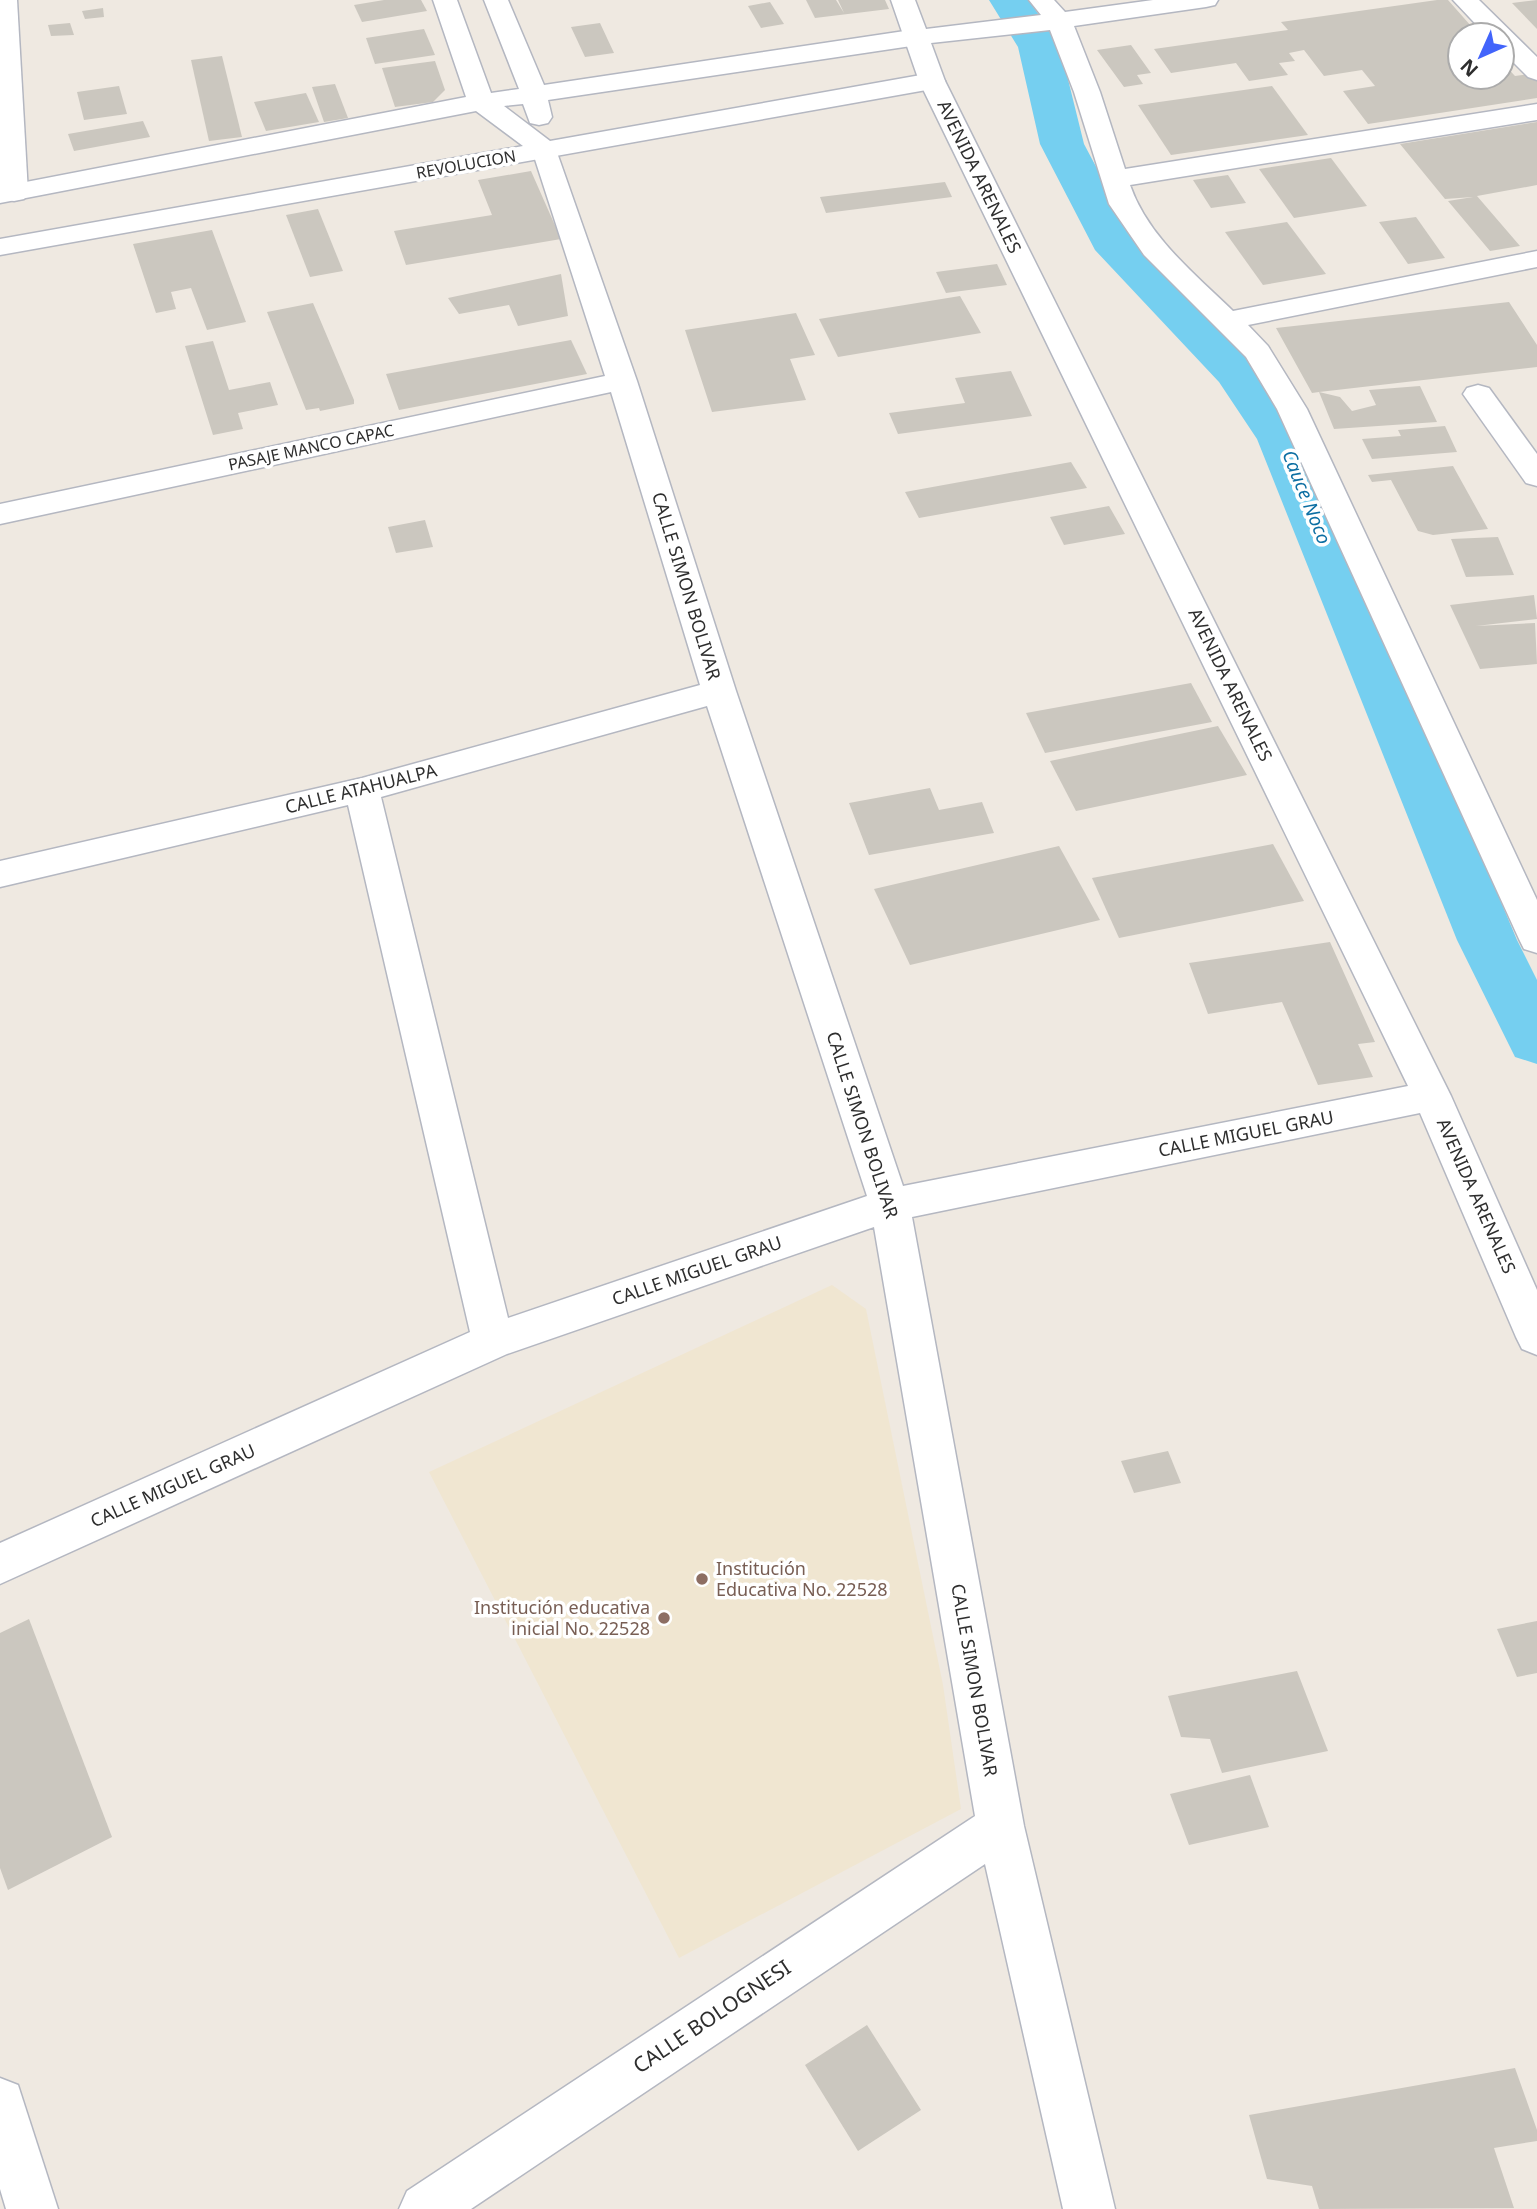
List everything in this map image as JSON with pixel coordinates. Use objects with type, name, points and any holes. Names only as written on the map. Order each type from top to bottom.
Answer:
[{"type":"street","points":[[5,0],[7,194],[534,93],[984,29],[1050,14],[1206,0]]},
{"type":"street","points":[[445,0],[481,102],[545,150]]},
{"type":"street","name":"CALLE SIMON BOLIVAR","points":[[496,0],[534,93],[545,150],[622,380],[719,691],[890,1205],[1000,1826],[1089,2209]]},
{"type":"street","name":"AVENIDA ARENALES","points":[[903,0],[932,81],[1432,1096],[1537,1337]]},
{"type":"street","points":[[1465,0],[1486,21]]},
{"type":"street","points":[[1050,14],[1087,92],[1123,204],[1154,249],[1258,352],[1292,409],[1537,939]]},
{"type":"street","points":[[1516,51],[1537,72]]},
{"type":"street","name":"REVOLUCION","points":[[0,247],[932,81]]},
{"type":"street","points":[[1115,179],[1537,112]]},
{"type":"street","points":[[1227,321],[1537,258]]},
{"type":"street","name":"PASAJE MANCO CAPAC","points":[[0,514],[622,380]]},
{"type":"street","points":[[1478,394],[1537,476]]},
{"type":"street","name":"CALLE ATAHUALPA","points":[[0,874],[362,790],[719,691]]},
{"type":"street","points":[[362,790],[493,1341]]},
{"type":"street","name":"CALLE MIGUEL GRAU","points":[[0,1564],[493,1341],[890,1205],[1432,1096]]},
{"type":"street","name":"CALLE BOLOGNESI","points":[[425,2209],[1000,1826]]},
{"type":"street","points":[[0,2103],[32,2209]]},
{"type":"shaded area","name":"Institución Educativa No. 22528","points":[[832,1285],[866,1309],[943,1685],[961,1809],[679,1958],[429,1472]]},
{"type":"building","points":[[384,0],[421,0],[427,11],[362,22],[354,5]]},
{"type":"building","points":[[806,0],[836,0],[844,13],[838,0],[885,0],[889,9],[815,18]]},
{"type":"building","points":[[1448,0],[1467,21],[1446,21],[1446,91],[1516,91],[1516,76],[1537,73],[1537,98],[1368,124],[1343,91],[1375,86],[1362,70],[1324,76],[1304,50],[1289,53],[1295,61],[1279,63],[1288,75],[1249,81],[1236,63],[1171,73],[1154,49],[1288,30],[1281,22]]},
{"type":"building","points":[[1537,0],[1537,29],[1512,3]]},
{"type":"building","points":[[770,2],[784,24],[761,28],[748,6]]},
{"type":"building","points":[[103,8],[104,17],[85,19],[82,11]]},
{"type":"building","points":[[70,23],[74,35],[51,36],[48,25]]},
{"type":"building","points":[[600,23],[614,53],[585,57],[571,27]]},
{"type":"building","points":[[424,29],[435,55],[375,64],[366,38]]},
{"type":"building","points":[[1131,45],[1151,73],[1137,75],[1143,84],[1124,87],[1097,50]]},
{"type":"building","points":[[222,56],[242,137],[209,141],[191,60]]},
{"type":"building","points":[[435,61],[445,90],[433,102],[395,107],[382,68]]},
{"type":"building","points":[[335,84],[348,118],[324,122],[312,87]]},
{"type":"building","points":[[119,86],[127,114],[84,120],[77,92]]},
{"type":"building","points":[[1272,86],[1308,135],[1171,155],[1138,105]]},
{"type":"building","points":[[306,93],[319,122],[266,131],[254,102]]},
{"type":"building","points":[[143,121],[150,137],[74,151],[68,134]]},
{"type":"building","points":[[1537,122],[1537,185],[1477,196],[1520,246],[1490,251],[1448,201],[1473,197],[1445,199],[1400,144]]},
{"type":"building","points":[[1331,158],[1367,206],[1294,218],[1259,169]]},
{"type":"building","points":[[531,171],[561,239],[406,265],[394,231],[492,215],[478,180]]},
{"type":"building","points":[[1228,175],[1246,203],[1211,208],[1193,180]]},
{"type":"building","points":[[945,182],[952,197],[826,213],[820,197]]},
{"type":"building","points":[[318,209],[343,271],[310,277],[286,215]]},
{"type":"building","points":[[1416,217],[1445,258],[1408,264],[1379,222]]},
{"type":"building","points":[[1287,222],[1326,274],[1263,285],[1225,232]]},
{"type":"building","points":[[212,230],[246,322],[207,330],[191,288],[171,292],[176,309],[156,313],[133,244]]},
{"type":"building","points":[[997,264],[1007,285],[946,293],[936,272]]},
{"type":"building","points":[[561,274],[568,316],[518,326],[509,305],[459,314],[448,298]]},
{"type":"building","points":[[960,296],[981,333],[838,357],[819,319]]},
{"type":"building","points":[[1509,302],[1537,345],[1537,367],[1312,393],[1276,328]]},
{"type":"building","points":[[313,303],[354,404],[320,411],[319,408],[306,410],[267,312]]},
{"type":"building","points":[[796,313],[815,355],[790,359],[806,400],[712,412],[685,330]]},
{"type":"building","points":[[571,340],[587,374],[399,410],[386,374]]},
{"type":"building","points":[[213,341],[229,390],[270,382],[278,405],[238,413],[243,429],[213,435],[185,346]]},
{"type":"building","points":[[1011,371],[1032,416],[898,434],[889,413],[965,403],[955,378]]},
{"type":"building","points":[[1420,386],[1437,422],[1334,429],[1319,392],[1340,397],[1352,411],[1376,405],[1369,390]]},
{"type":"building","points":[[1445,426],[1457,452],[1372,459],[1362,439],[1401,436],[1398,430]]},
{"type":"building","points":[[1071,462],[1087,488],[919,518],[905,492]]},
{"type":"building","points":[[1453,466],[1488,529],[1433,535],[1418,531],[1391,480],[1372,482],[1368,475]]},
{"type":"building","points":[[1109,506],[1125,534],[1064,545],[1050,517]]},
{"type":"building","points":[[425,520],[433,547],[396,553],[388,527]]},
{"type":"building","points":[[1498,537],[1514,575],[1466,577],[1451,539]]},
{"type":"building","points":[[1534,595],[1537,619],[1476,626],[1535,623],[1537,664],[1480,669],[1450,605]]},
{"type":"building","points":[[1191,683],[1212,722],[1045,753],[1026,713]]},
{"type":"building","points":[[1218,726],[1247,775],[1076,811],[1050,761]]},
{"type":"building","points":[[930,788],[939,810],[982,802],[994,833],[869,855],[849,803]]},
{"type":"building","points":[[1273,844],[1304,901],[1119,938],[1092,878]]},
{"type":"building","points":[[1059,846],[1100,920],[910,965],[874,889]]},
{"type":"building","points":[[1330,942],[1375,1042],[1358,1044],[1373,1077],[1318,1085],[1282,1002],[1208,1014],[1189,963]]},
{"type":"building","points":[[1168,1451],[1181,1483],[1134,1493],[1121,1461]]},
{"type":"building","points":[[29,1619],[112,1837],[8,1890],[0,1868],[0,1633]]},
{"type":"building","points":[[1537,1621],[1537,1673],[1517,1677],[1497,1629]]},
{"type":"building","points":[[1297,1671],[1328,1751],[1222,1773],[1210,1739],[1181,1737],[1168,1696]]},
{"type":"building","points":[[1250,1775],[1269,1827],[1189,1845],[1170,1794]]},
{"type":"building","points":[[867,2025],[921,2110],[858,2151],[805,2065]]},
{"type":"building","points":[[1515,2068],[1537,2130],[1537,2141],[1494,2148],[1514,2208],[1319,2209],[1312,2186],[1267,2179],[1249,2115]]},
{"type":"waterway","name":"Cauce Noco","points":[[1009,0],[1039,47],[1062,144],[1118,250],[1236,372],[1282,438],[1487,940],[1537,1040]]},
{"type":"place","name":"Institución Educativa No. 22528","points":[[702,1579]]},
{"type":"place","name":"Institución educativa inicial No. 22528","points":[[664,1618]]}]
